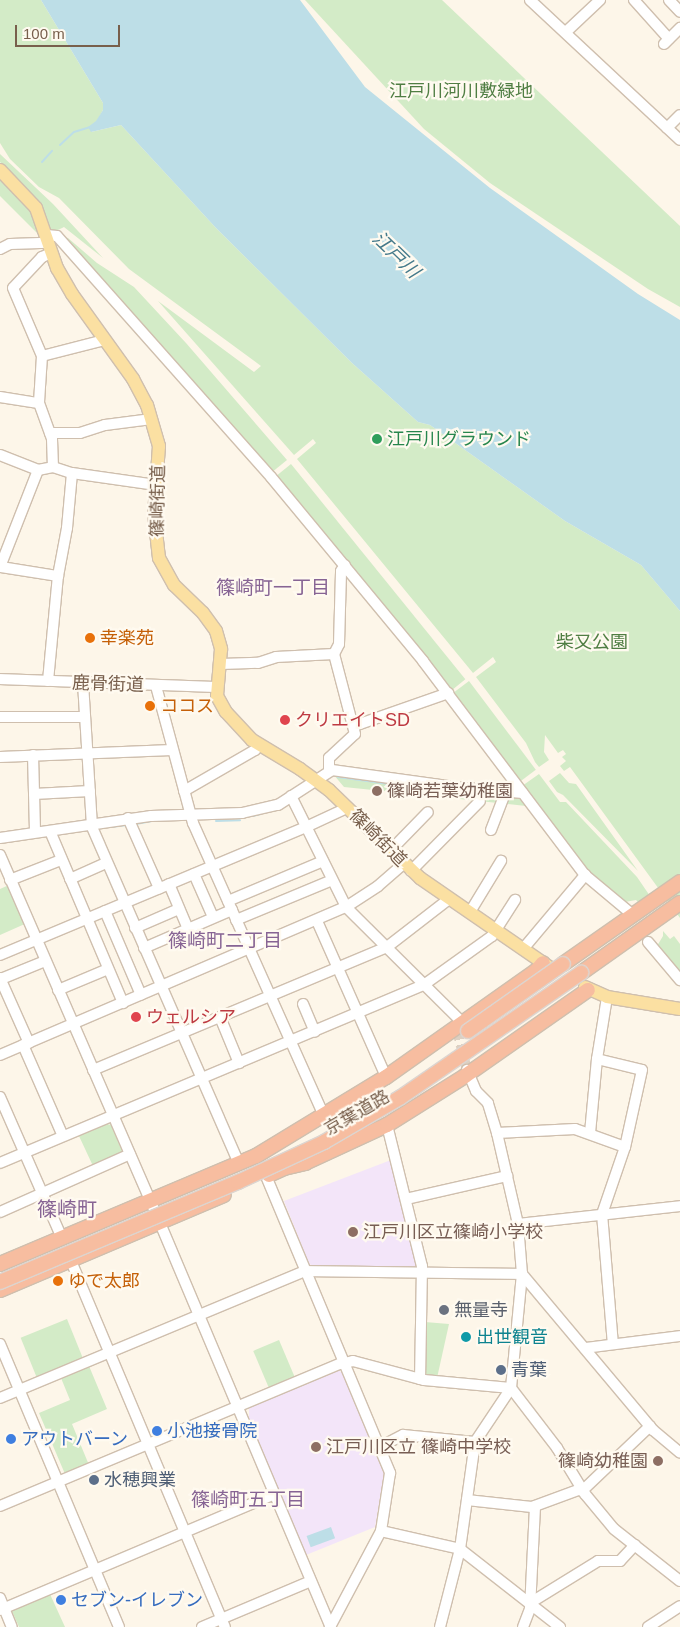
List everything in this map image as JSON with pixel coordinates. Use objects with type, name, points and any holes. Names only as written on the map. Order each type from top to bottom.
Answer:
[{"type":"highway","points":[[256,1156],[285,1145],[349,1110],[461,1028],[580,976],[654,915],[680,882]]},
{"type":"highway","points":[[284,1168],[378,1120],[483,1053],[580,976],[680,891]]},
{"type":"highway","points":[[654,915],[680,903]]},
{"type":"highway","points":[[654,915],[680,912]]},
{"type":"highway","name":"京葉道路","points":[[0,1264],[256,1156],[461,1028],[546,965]]},
{"type":"highway","name":"京葉道路","points":[[0,1290],[160,1223],[284,1168],[305,1164],[387,1125],[468,1071],[580,976]]},
{"type":"highway","name":"京葉道路","points":[[0,1272],[266,1160],[320,1134],[397,1090],[580,976]]},
{"type":"highway","name":"京葉道路","points":[[0,1282],[238,1182],[324,1142],[402,1097],[580,976]]},
{"type":"main road","name":"篠崎街道","points":[[0,170],[16,184],[36,208],[49,244],[72,294],[133,379],[152,420],[159,446],[154,514],[160,558],[174,586],[203,613],[216,631],[221,649],[217,696],[226,712],[246,735],[259,745],[316,779],[408,867],[449,899],[546,965]]},
{"type":"main road","points":[[580,976],[606,997],[680,1009]]},
{"type":"street","points":[[530,0],[680,140]]},
{"type":"street","points":[[568,30],[600,0]]},
{"type":"street","points":[[634,0],[666,42],[680,28]]},
{"type":"street","points":[[669,0],[680,12]]},
{"type":"street","points":[[667,128],[680,116]]},
{"type":"street","points":[[0,174],[16,184]]},
{"type":"street","points":[[54,467],[50,433],[39,403],[42,356],[14,288],[42,257],[56,236],[271,477],[345,565],[448,693],[585,875],[628,911]]},
{"type":"street","points":[[0,248],[10,244],[49,244]]},
{"type":"street","points":[[42,356],[105,340]]},
{"type":"street","points":[[0,397],[39,403]]},
{"type":"street","points":[[50,433],[80,433],[105,426],[152,420]]},
{"type":"street","points":[[0,455],[38,470],[54,467],[72,473],[156,485]]},
{"type":"street","points":[[38,470],[1,567],[58,576]]},
{"type":"street","points":[[48,681],[58,576],[67,528],[72,473]]},
{"type":"street","points":[[333,771],[329,758],[354,737],[354,726],[334,654],[339,644],[341,572],[345,565]]},
{"type":"street","points":[[220,664],[258,663],[276,657],[334,654]]},
{"type":"street","name":"鹿骨街道","points":[[0,679],[217,687]]},
{"type":"street","points":[[83,683],[92,824],[106,863],[200,1079],[239,1163]]},
{"type":"street","points":[[156,686],[190,815],[323,1114]]},
{"type":"street","points":[[354,726],[448,693]]},
{"type":"street","points":[[0,717],[85,716]]},
{"type":"street","points":[[184,791],[255,750],[259,745]]},
{"type":"street","points":[[0,757],[172,750]]},
{"type":"street","points":[[33,755],[35,832]]},
{"type":"street","points":[[0,838],[128,818],[242,813],[278,805],[316,779],[333,771],[523,793]]},
{"type":"street","points":[[34,794],[90,791]]},
{"type":"street","points":[[490,830],[506,791]]},
{"type":"street","points":[[290,796],[346,907],[425,984],[461,1028]]},
{"type":"street","points":[[0,1055],[346,907],[408,867],[480,801]]},
{"type":"street","points":[[0,955],[306,827],[347,808]]},
{"type":"street","points":[[390,851],[428,812]]},
{"type":"street","points":[[128,818],[188,928]]},
{"type":"street","points":[[50,831],[123,1003]]},
{"type":"street","points":[[0,856],[160,1223],[330,1627]]},
{"type":"street","points":[[0,888],[61,860]]},
{"type":"street","points":[[144,948],[214,917],[230,905],[323,861]]},
{"type":"street","points":[[470,912],[501,861]]},
{"type":"street","points":[[70,879],[106,863]]},
{"type":"street","points":[[194,874],[214,917]]},
{"type":"street","points":[[523,948],[585,875]]},
{"type":"street","points":[[236,920],[332,880]]},
{"type":"street","points":[[93,1070],[387,947],[449,899]]},
{"type":"street","points":[[0,1163],[358,1014],[425,984],[497,931],[515,900]]},
{"type":"street","points":[[135,928],[179,909]]},
{"type":"street","points":[[105,912],[141,995]]},
{"type":"street","points":[[316,921],[386,1076]]},
{"type":"street","points":[[648,942],[680,980]]},
{"type":"street","points":[[45,961],[0,979],[63,1136]]},
{"type":"street","points":[[58,990],[108,969]]},
{"type":"street","points":[[590,1133],[597,1059],[606,997]]},
{"type":"street","points":[[303,1004],[315,1032]]},
{"type":"street","points":[[220,1016],[239,1063]]},
{"type":"street","points":[[597,1059],[642,1070],[625,1147],[602,1214],[613,1344]]},
{"type":"street","points":[[440,1627],[460,1549],[475,1442],[511,1388],[522,1274],[518,1224],[498,1133],[488,1102],[476,1091],[468,1071]]},
{"type":"street","points":[[0,1097],[62,1238]]},
{"type":"street","points":[[387,1125],[422,1271],[420,1379]]},
{"type":"street","points":[[498,1133],[575,1129],[625,1147]]},
{"type":"street","points":[[0,1212],[130,1154]]},
{"type":"street","points":[[266,1176],[390,1473],[381,1530],[330,1627]]},
{"type":"street","points":[[406,1199],[507,1176]]},
{"type":"street","points":[[518,1224],[680,1206]]},
{"type":"street","points":[[71,1261],[223,1623]]},
{"type":"street","points":[[0,1398],[305,1270],[522,1274],[650,1426],[680,1453]]},
{"type":"street","points":[[585,1348],[680,1336]]},
{"type":"street","points":[[0,1344],[118,1627]]},
{"type":"street","points":[[0,1506],[344,1362],[353,1361],[420,1379],[511,1388],[557,1448],[582,1490],[614,1529],[680,1581]]},
{"type":"street","points":[[467,1500],[535,1506],[582,1490],[650,1426]]},
{"type":"street","points":[[380,1447],[403,1435],[475,1442]]},
{"type":"street","points":[[12,1627],[1,1605],[185,1532],[274,1494]]},
{"type":"street","points":[[523,1627],[530,1603],[535,1506]]},
{"type":"street","points":[[381,1530],[460,1549],[560,1627]]},
{"type":"street","points":[[530,1603],[598,1561],[620,1561],[635,1545]]},
{"type":"street","points":[[202,1627],[223,1623],[310,1581]]},
{"type":"street","points":[[648,1627],[680,1606]]},
{"type":"shaded area","name":"江戸川区立篠崎小学校","points":[[391,1160],[417,1262],[416,1267],[314,1266],[309,1264],[284,1201]]},
{"type":"shaded area","name":"江戸川区立 篠崎中学校","points":[[338,1370],[342,1373],[384,1474],[375,1527],[306,1555],[249,1419],[249,1408]]},
{"type":"green space","name":"柴又公園","points":[[0,0],[41,0],[103,103],[103,110],[91,132],[121,125],[216,228],[352,363],[418,422],[430,425],[565,521],[641,565],[680,611],[680,918],[570,767],[564,771],[560,766],[566,761],[562,757],[566,754],[563,750],[558,753],[545,735],[544,752],[549,760],[539,767],[535,762],[526,743],[476,677],[496,662],[493,657],[473,673],[297,459],[316,443],[313,439],[294,455],[158,301],[254,372],[261,366],[129,269],[59,198],[39,187],[10,159],[0,143]]},
{"type":"green space","name":"江戸川河川敷緑地","points":[[305,0],[442,0],[680,226],[680,307],[648,289],[490,183],[424,129]]},
{"type":"green space","points":[[0,154],[53,204],[103,258],[64,227],[54,232],[51,231],[42,209],[0,162]]},
{"type":"green space","points":[[0,178],[28,203],[42,238],[0,196]]},
{"type":"green space","points":[[63,237],[68,238],[97,263],[134,287],[186,343],[287,460],[271,473]]},
{"type":"green space","points":[[291,464],[465,679],[449,692],[275,477]]},
{"type":"green space","points":[[469,681],[536,770],[518,783],[451,694]]},
{"type":"green space","points":[[560,773],[569,783],[576,784],[638,871],[563,795],[557,792],[549,781]]},
{"type":"green space","points":[[333,774],[398,785],[518,796],[526,806],[344,787]]},
{"type":"green space","points":[[539,774],[560,802],[566,802],[637,877],[650,896],[639,903],[636,900],[625,902],[596,883],[522,786]]},
{"type":"green space","points":[[9,885],[27,923],[0,935],[0,889]]},
{"type":"green space","points":[[663,931],[670,939],[674,936],[680,944],[680,977],[657,946],[663,936]]},
{"type":"green space","points":[[107,1124],[111,1125],[122,1151],[121,1154],[93,1166],[79,1136]]},
{"type":"green space","points":[[67,1319],[83,1359],[37,1378],[21,1338]]},
{"type":"green space","points":[[425,1322],[449,1324],[437,1378],[423,1377]]},
{"type":"green space","points":[[279,1340],[295,1378],[269,1389],[253,1351]]},
{"type":"green space","points":[[89,1366],[107,1409],[72,1424],[89,1465],[65,1474],[39,1413],[70,1400],[61,1378]]},
{"type":"green space","points":[[49,1592],[65,1627],[19,1627],[11,1609]]},
{"type":"water","name":"江戸川","points":[[41,0],[300,0],[365,87],[490,188],[638,294],[680,320],[680,611],[641,565],[565,521],[430,425],[418,422],[352,363],[216,228],[121,125],[91,132],[88,127],[96,121],[103,110],[103,103]]},
{"type":"water","points":[[331,1527],[335,1538],[311,1547],[307,1536]]},
{"type":"waterway","points":[[60,145],[74,132],[90,127]]},
{"type":"waterway","points":[[42,162],[52,151]]},
{"type":"waterway","points":[[338,777],[462,794]]},
{"type":"waterway","points":[[253,816],[261,814]]},
{"type":"waterway","points":[[216,821],[240,820]]},
{"type":"waterway","points":[[136,824],[152,821]]},
{"type":"waterway","points":[[111,827],[127,825]]},
{"type":"tunnel","points":[[457,1030],[467,1070]]},
{"type":"place","name":"江戸川グラウンド","points":[[377,439]]},
{"type":"place","name":"幸楽苑","points":[[90,638]]},
{"type":"place","name":"ココス","points":[[150,706]]},
{"type":"place","name":"クリエイトSD","points":[[285,720]]},
{"type":"place","name":"篠崎若葉幼稚園","points":[[377,791]]},
{"type":"place","name":"ウェルシア","points":[[136,1017]]},
{"type":"place","name":"江戸川区立篠崎小学校","points":[[353,1232]]},
{"type":"place","name":"ゆで太郎","points":[[58,1281]]},
{"type":"place","name":"無量寺","points":[[444,1310]]},
{"type":"place","name":"出世観音","points":[[466,1337]]},
{"type":"place","name":"青葉","points":[[501,1370]]},
{"type":"place","name":"小池接骨院","points":[[157,1431]]},
{"type":"place","name":"アウトバーン","points":[[11,1439]]},
{"type":"place","name":"江戸川区立 篠崎中学校","points":[[316,1447]]},
{"type":"place","name":"篠崎幼稚園","points":[[658,1461]]},
{"type":"place","name":"水穂興業","points":[[94,1480]]},
{"type":"place","name":"セブン-イレブン","points":[[61,1600]]},
{"type":"district","name":"篠崎町一丁目","points":[[273,588]]},
{"type":"district","name":"篠崎町二丁目","points":[[225,941]]},
{"type":"district","name":"篠崎町","points":[[67,1209]]},
{"type":"district","name":"篠崎町五丁目","points":[[248,1500]]}]
